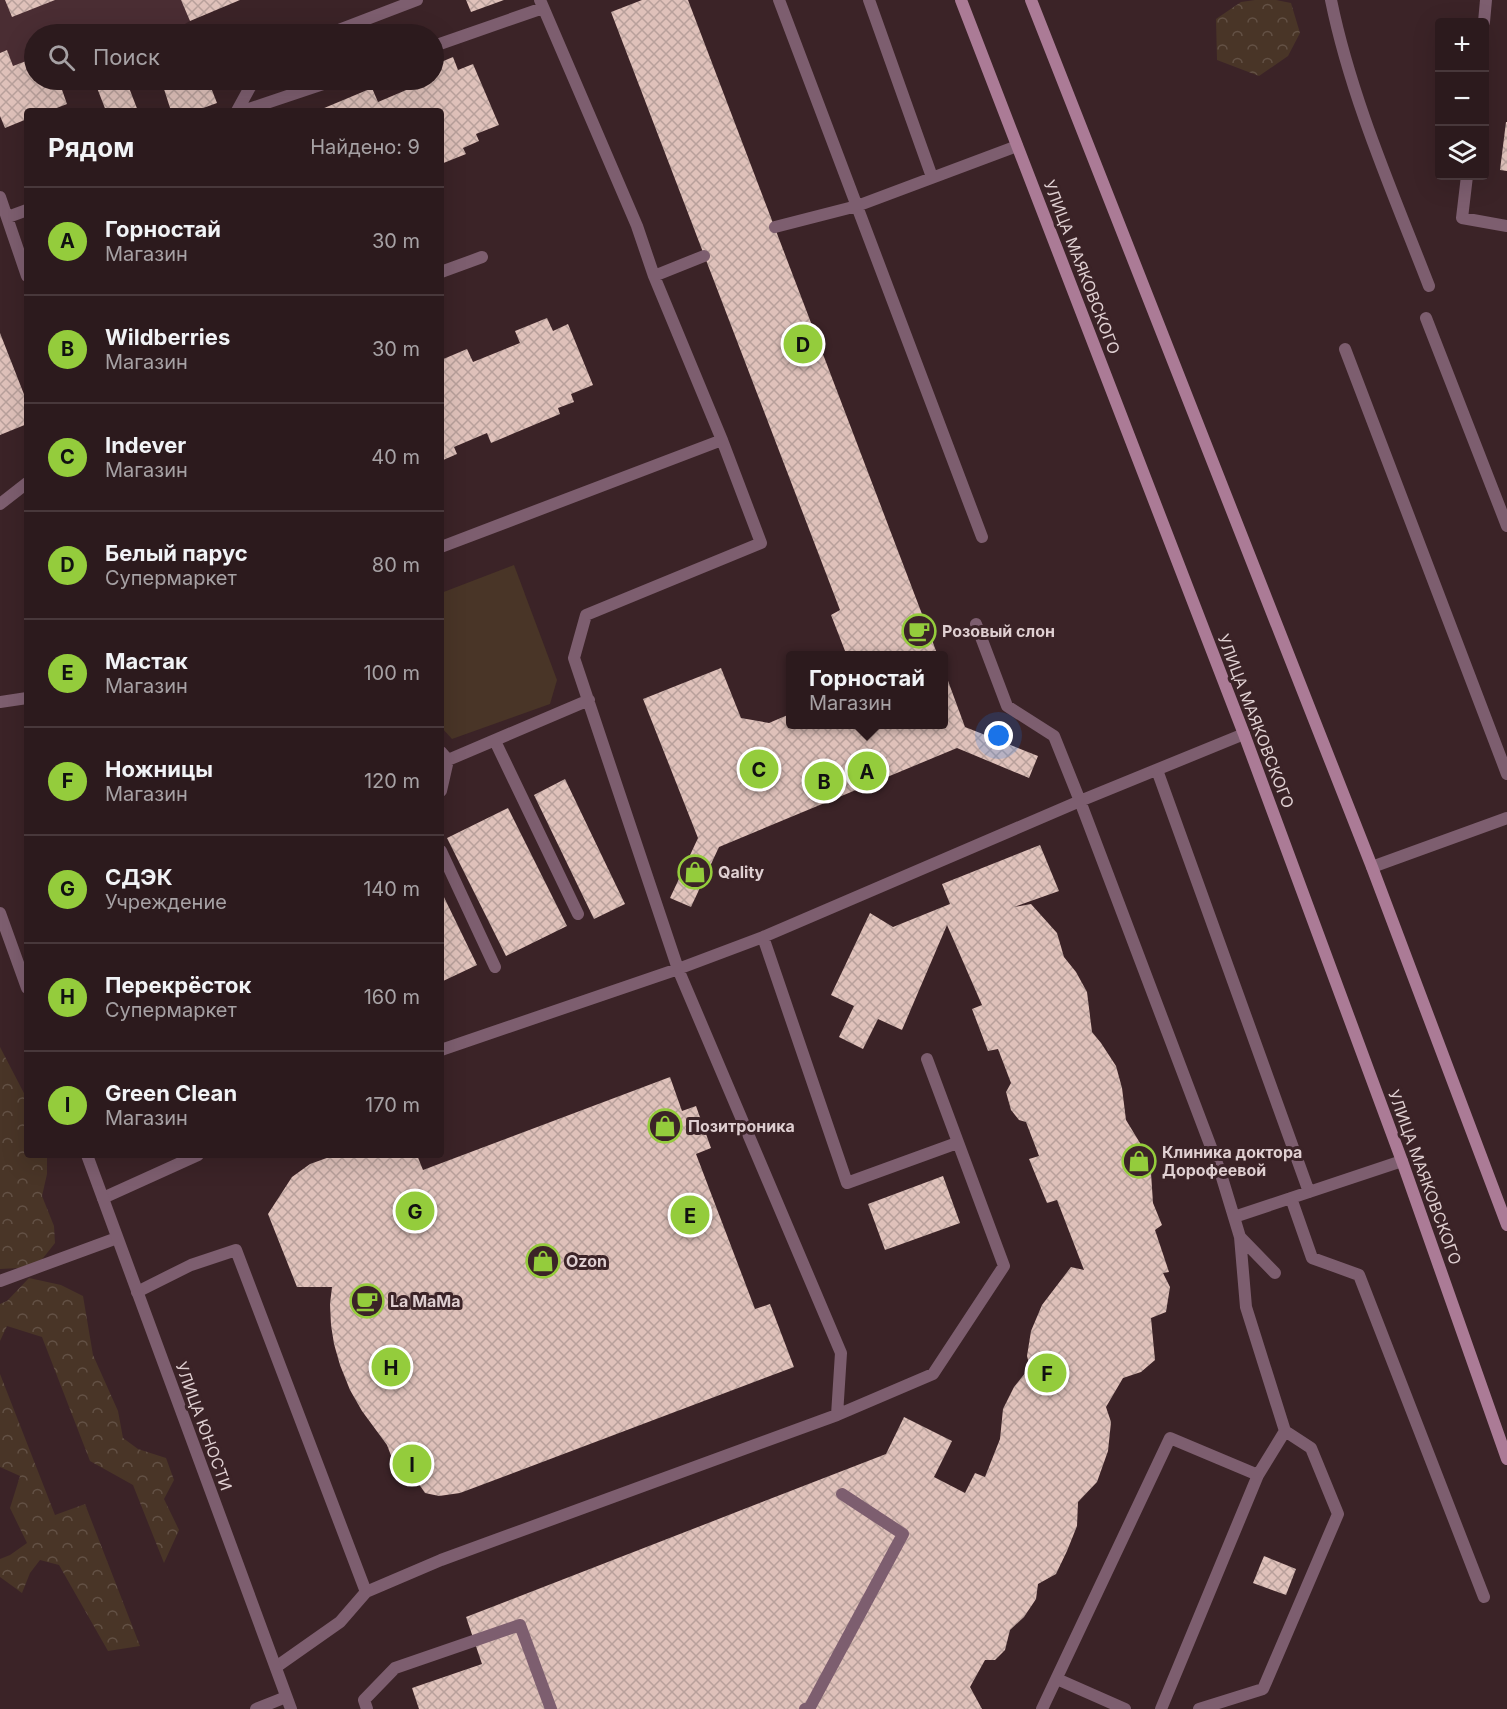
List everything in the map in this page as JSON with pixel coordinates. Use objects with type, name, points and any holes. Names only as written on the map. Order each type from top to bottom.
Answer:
[{"type":"main road","name":"УЛИЦА МАЯКОВСКОГО","points":[[961,0],[1244,734],[1402,1161],[1507,1459]]},
{"type":"main road","points":[[1031,0],[1372,867],[1507,1225]]},
{"type":"street","points":[[354,24],[417,0]]},
{"type":"street","points":[[779,0],[982,537]]},
{"type":"street","points":[[868,0],[932,177]]},
{"type":"street","points":[[1331,0],[1341,46],[1385,173],[1429,286]]},
{"type":"street","points":[[1484,18],[1486,0]]},
{"type":"street","points":[[444,42],[541,4],[637,226],[654,276],[722,440],[761,543],[586,615],[574,658],[678,969],[841,1353],[837,1415]]},
{"type":"street","points":[[239,108],[249,90]]},
{"type":"street","points":[[252,108],[305,90]]},
{"type":"street","points":[[775,227],[857,206],[1017,146]]},
{"type":"street","points":[[1467,180],[1462,218],[1507,226]]},
{"type":"street","points":[[0,197],[24,267]]},
{"type":"street","points":[[8,217],[24,211]]},
{"type":"street","points":[[654,276],[704,256]]},
{"type":"street","points":[[444,271],[482,257]]},
{"type":"street","points":[[1426,318],[1507,526]]},
{"type":"street","points":[[1345,349],[1507,774]]},
{"type":"street","points":[[444,546],[722,440]]},
{"type":"street","points":[[0,504],[24,485]]},
{"type":"street","points":[[976,624],[1007,706],[1054,736],[1220,1171],[1240,1237],[1246,1307],[1285,1431],[1311,1448],[1338,1514],[1263,1689],[1199,1709]]},
{"type":"street","points":[[0,702],[24,698]]},
{"type":"street","points":[[445,756],[495,741],[589,700]]},
{"type":"street","points":[[444,1049],[763,938],[1080,801],[1244,734]]},
{"type":"street","points":[[495,741],[578,914]]},
{"type":"street","points":[[1157,770],[1309,1192]]},
{"type":"street","points":[[1372,867],[1507,818]]},
{"type":"street","points":[[444,857],[495,967]]},
{"type":"street","points":[[0,913],[24,980]]},
{"type":"street","points":[[763,938],[847,1183],[957,1143]]},
{"type":"street","points":[[276,1667],[340,1622],[366,1592],[441,1560],[837,1415],[933,1374],[1004,1266],[927,1059]]},
{"type":"street","name":"УЛИЦА ЮНОСТИ","points":[[88,1158],[291,1709]]},
{"type":"street","points":[[103,1198],[191,1158]]},
{"type":"street","points":[[1234,1216],[1402,1161]]},
{"type":"street","points":[[1291,1198],[1312,1258],[1359,1275],[1484,1597]]},
{"type":"street","points":[[1240,1237],[1275,1274]]},
{"type":"street","points":[[0,1281],[117,1238]]},
{"type":"street","points":[[137,1292],[191,1265],[237,1250],[366,1592]]},
{"type":"street","points":[[1161,1709],[1257,1475],[1285,1431]]},
{"type":"street","points":[[1042,1709],[1170,1437],[1257,1475]]},
{"type":"street","points":[[805,1709],[810,1707],[903,1534],[842,1494]]},
{"type":"street","points":[[368,1709],[364,1700],[395,1668],[520,1624],[550,1709]]},
{"type":"street","points":[[1057,1679],[1125,1709]]},
{"type":"street","points":[[256,1709],[286,1697]]},
{"type":"shaded area","points":[[0,0],[181,0],[190,21],[185,24],[24,24],[24,62],[13,66],[7,50],[0,53]]},
{"type":"green space","points":[[1255,0],[1291,3],[1300,33],[1288,56],[1259,76],[1217,60],[1216,19],[1241,2]]},
{"type":"green space","points":[[514,565],[557,680],[550,704],[452,739],[444,730],[444,592]]},
{"type":"green space","points":[[0,1047],[24,1093],[24,1158],[47,1158],[47,1174],[42,1196],[54,1226],[55,1243],[36,1267],[0,1269]]},
{"type":"green space","points":[[29,1278],[61,1285],[83,1296],[93,1355],[118,1411],[123,1438],[138,1449],[166,1458],[174,1480],[164,1499],[179,1530],[164,1563],[133,1485],[90,1461],[42,1337],[7,1326],[0,1341],[0,1304],[7,1301]]},
{"type":"green space","points":[[0,1374],[55,1515],[85,1504],[140,1646],[108,1651],[59,1565],[40,1560],[30,1573],[22,1593],[0,1577],[0,1559],[27,1543],[10,1508],[20,1476],[0,1467]]},
{"type":"building","points":[[5,0],[55,0],[12,17]]},
{"type":"building","points":[[181,0],[240,0],[190,21]]},
{"type":"building","points":[[466,0],[504,0],[471,12]]},
{"type":"building","points":[[642,0],[688,0],[936,651],[845,651],[831,615],[840,610],[611,12]]},
{"type":"building","points":[[7,50],[13,66],[24,62],[24,90],[62,90],[67,104],[57,108],[24,108],[24,120],[5,128],[0,116],[0,53]]},
{"type":"building","points":[[453,57],[458,70],[473,64],[499,125],[476,134],[479,141],[463,148],[466,154],[444,163],[444,108],[324,108],[367,90],[373,90],[378,102],[406,90],[444,90],[444,61]]},
{"type":"building","points":[[98,90],[130,90],[137,108],[105,108]]},
{"type":"building","points":[[164,90],[212,90],[217,103],[203,108],[170,108]]},
{"type":"building","points":[[1507,122],[1507,171],[1500,170]]},
{"type":"building","points":[[547,318],[553,331],[568,324],[593,385],[571,394],[574,402],[558,408],[560,414],[491,443],[487,433],[454,447],[457,454],[444,460],[444,359],[467,349],[473,362],[520,343],[515,331]]},
{"type":"building","points":[[0,333],[24,394],[24,425],[0,435]]},
{"type":"building","points":[[721,668],[741,718],[769,723],[786,716],[786,729],[948,729],[948,681],[965,727],[1038,756],[1029,778],[957,748],[719,847],[691,907],[670,898],[698,838],[643,699]]},
{"type":"building","points":[[565,779],[625,904],[594,919],[534,795]]},
{"type":"building","points":[[508,808],[567,926],[506,956],[447,838]]},
{"type":"building","points":[[1040,845],[1059,891],[1014,907],[1031,904],[1057,933],[1064,957],[1087,992],[1092,1032],[1116,1066],[1122,1088],[1126,1120],[1140,1143],[1151,1173],[1153,1203],[1162,1225],[1155,1230],[1169,1272],[1163,1273],[1170,1287],[1166,1312],[1151,1318],[1155,1360],[1141,1372],[1123,1378],[1106,1407],[1111,1422],[1108,1451],[1097,1482],[1078,1502],[1077,1526],[1056,1574],[1038,1584],[1036,1599],[1024,1617],[1010,1630],[1005,1650],[995,1660],[985,1660],[970,1687],[982,1709],[419,1709],[412,1688],[482,1664],[466,1617],[886,1454],[904,1417],[952,1441],[934,1477],[965,1493],[975,1473],[985,1477],[1000,1439],[1003,1409],[1014,1387],[1030,1367],[1027,1356],[1031,1331],[1042,1305],[1071,1267],[1084,1270],[1057,1200],[1047,1203],[1029,1159],[1039,1156],[1026,1122],[1019,1120],[1011,1110],[1006,1092],[1011,1083],[998,1049],[988,1051],[972,1009],[982,1005],[947,925],[902,1030],[878,1019],[863,1049],[839,1037],[854,1006],[831,995],[870,913],[893,927],[950,904],[942,884]]},
{"type":"building","points":[[444,897],[477,965],[444,981]]},
{"type":"building","points":[[670,1077],[682,1111],[696,1106],[711,1148],[696,1154],[755,1309],[770,1304],[794,1367],[460,1493],[439,1496],[425,1493],[414,1477],[401,1482],[387,1445],[362,1411],[340,1365],[331,1325],[332,1287],[297,1287],[268,1214],[292,1177],[310,1164],[327,1158],[418,1158],[423,1170]]},
{"type":"building","points":[[943,1176],[960,1223],[885,1250],[868,1204]]},
{"type":"building","points":[[1264,1556],[1296,1569],[1286,1595],[1253,1583]]},
{"type":"place","name":"Белый парус","points":[[803,344]]},
{"type":"place","name":"Розовый слон","points":[[919,631]]},
{"type":"place","name":"Indever","points":[[759,769]]},
{"type":"place","name":"Горностай","points":[[867,771]]},
{"type":"place","name":"Wildberries","points":[[824,781]]},
{"type":"place","name":"Qality","points":[[695,872]]},
{"type":"place","name":"Позитроника","points":[[665,1126]]},
{"type":"place","name":"Клиника доктора Дорофеевой","points":[[1139,1161]]},
{"type":"place","name":"СДЭК","points":[[415,1211]]},
{"type":"place","name":"Мастак","points":[[690,1215]]},
{"type":"place","name":"Ozon","points":[[543,1261]]},
{"type":"place","name":"La MaMa","points":[[367,1301]]},
{"type":"place","name":"Перекрёсток","points":[[391,1367]]},
{"type":"place","name":"Ножницы","points":[[1047,1373]]},
{"type":"place","name":"Green Clean","points":[[412,1464]]}]
